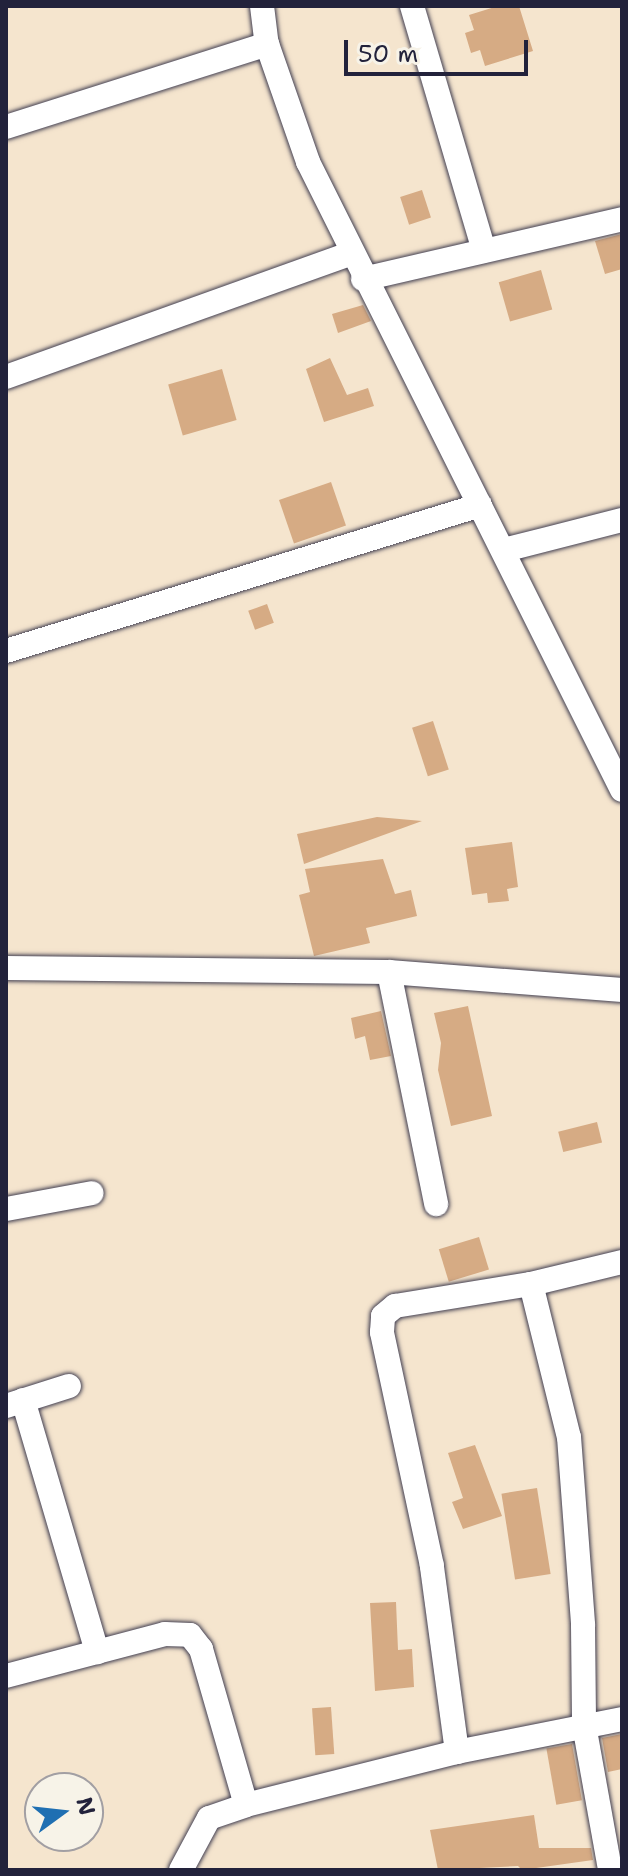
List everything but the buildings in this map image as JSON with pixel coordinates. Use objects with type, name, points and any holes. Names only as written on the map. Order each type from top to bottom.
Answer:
[{"type":"street","points":[[262,6],[267,44],[308,162],[350,254],[504,550],[622,790]]},
{"type":"street","points":[[412,6],[484,251]]},
{"type":"street","points":[[6,127],[267,44]]},
{"type":"street","points":[[363,279],[622,219]]},
{"type":"street","points":[[6,377],[350,254]]},
{"type":"street","points":[[6,651],[480,505]]},
{"type":"street","points":[[504,550],[622,520]]},
{"type":"street","points":[[6,968],[389,972],[622,990]]},
{"type":"street","points":[[389,972],[436,1204]]},
{"type":"street","points":[[6,1209],[92,1193]]},
{"type":"street","points":[[457,1752],[432,1566],[382,1332],[383,1316],[395,1306],[531,1284],[622,1262]]},
{"type":"street","points":[[531,1284],[569,1437],[583,1625],[584,1725],[610,1870]]},
{"type":"street","points":[[69,1386],[15,1403],[97,1652]]},
{"type":"street","points":[[6,1676],[165,1634],[190,1635],[201,1649],[246,1805]]},
{"type":"street","points":[[181,1870],[209,1818],[246,1805],[457,1752],[622,1719]]}]
